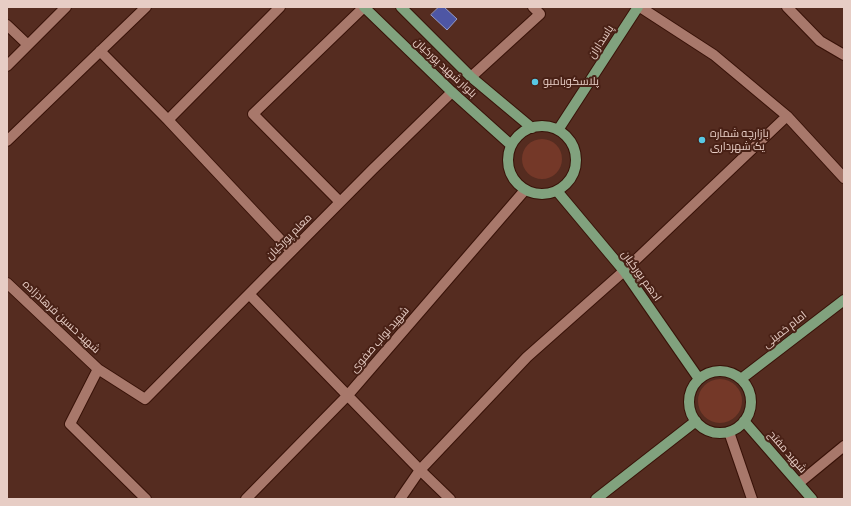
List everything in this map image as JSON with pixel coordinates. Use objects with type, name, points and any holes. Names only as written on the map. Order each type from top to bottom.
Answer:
[{"type":"main road","name":"بلوار شهید پورکیان","points":[[364,7],[452,92],[512,145]]},
{"type":"main road","name":"بلوار شهید پورکیان","points":[[401,7],[471,77],[532,128]]},
{"type":"main road","name":"پاسداران","points":[[558,130],[639,7]]},
{"type":"main road","points":[[540,126],[558,130],[567,136],[573,145],[576,156],[576,166],[573,177],[566,185],[557,191],[546,195],[535,194],[525,190],[516,183],[511,175],[508,165],[508,154],[512,145],[517,137],[524,131],[532,128],[540,126]]},
{"type":"main road","name":"ادهم پورکیان","points":[[557,191],[624,271],[698,379]]},
{"type":"main road","name":"امام خمینی","points":[[741,379],[844,300]]},
{"type":"main road","points":[[715,371],[724,371],[741,379],[747,386],[751,404],[749,413],[744,421],[738,428],[729,432],[711,432],[702,428],[691,414],[689,404],[689,395],[698,379],[715,371]]},
{"type":"main road","points":[[596,499],[696,421]]},
{"type":"main road","name":"شهید مفتح","points":[[744,421],[812,499]]},
{"type":"street","points":[[7,66],[66,7]]},
{"type":"street","points":[[7,141],[146,7]]},
{"type":"street","points":[[168,120],[280,7]]},
{"type":"street","points":[[340,202],[253,114],[364,7]]},
{"type":"street","points":[[471,77],[540,14],[533,7]]},
{"type":"street","points":[[639,7],[714,55],[787,116],[844,178]]},
{"type":"street","points":[[787,7],[820,41],[844,55]]},
{"type":"street","points":[[7,25],[28,45]]},
{"type":"street","points":[[100,51],[168,120],[291,251]]},
{"type":"street","name":"معلم پورکیان","points":[[98,368],[145,399],[340,202],[452,92]]},
{"type":"street","points":[[400,499],[420,470],[527,357],[624,271],[787,116]]},
{"type":"street","name":"شهید نواب صفوی","points":[[246,499],[348,395],[525,190]]},
{"type":"street","name":"شهید حسین فرهادزاده","points":[[7,283],[98,368],[70,424],[146,499]]},
{"type":"street","points":[[249,294],[450,499]]},
{"type":"street","points":[[729,432],[752,499]]},
{"type":"street","points":[[799,483],[844,446]]},
{"type":"shaded area","points":[[546,139],[553,142],[559,148],[562,159],[561,167],[553,176],[546,179],[538,179],[531,176],[523,167],[522,155],[525,148],[534,140]]},
{"type":"shaded area","points":[[716,379],[724,379],[729,380],[736,385],[741,392],[741,410],[736,417],[729,422],[716,423],[708,420],[701,413],[698,405],[698,397],[701,389],[708,382]]},
{"type":"building","points":[[439,7],[444,7],[457,19],[447,30],[431,15]]},
{"type":"place","name":"پلاسکوبامبو","points":[[535,82]]},
{"type":"place","name":"بازارچه شماره یک شهرداری","points":[[702,140]]}]
